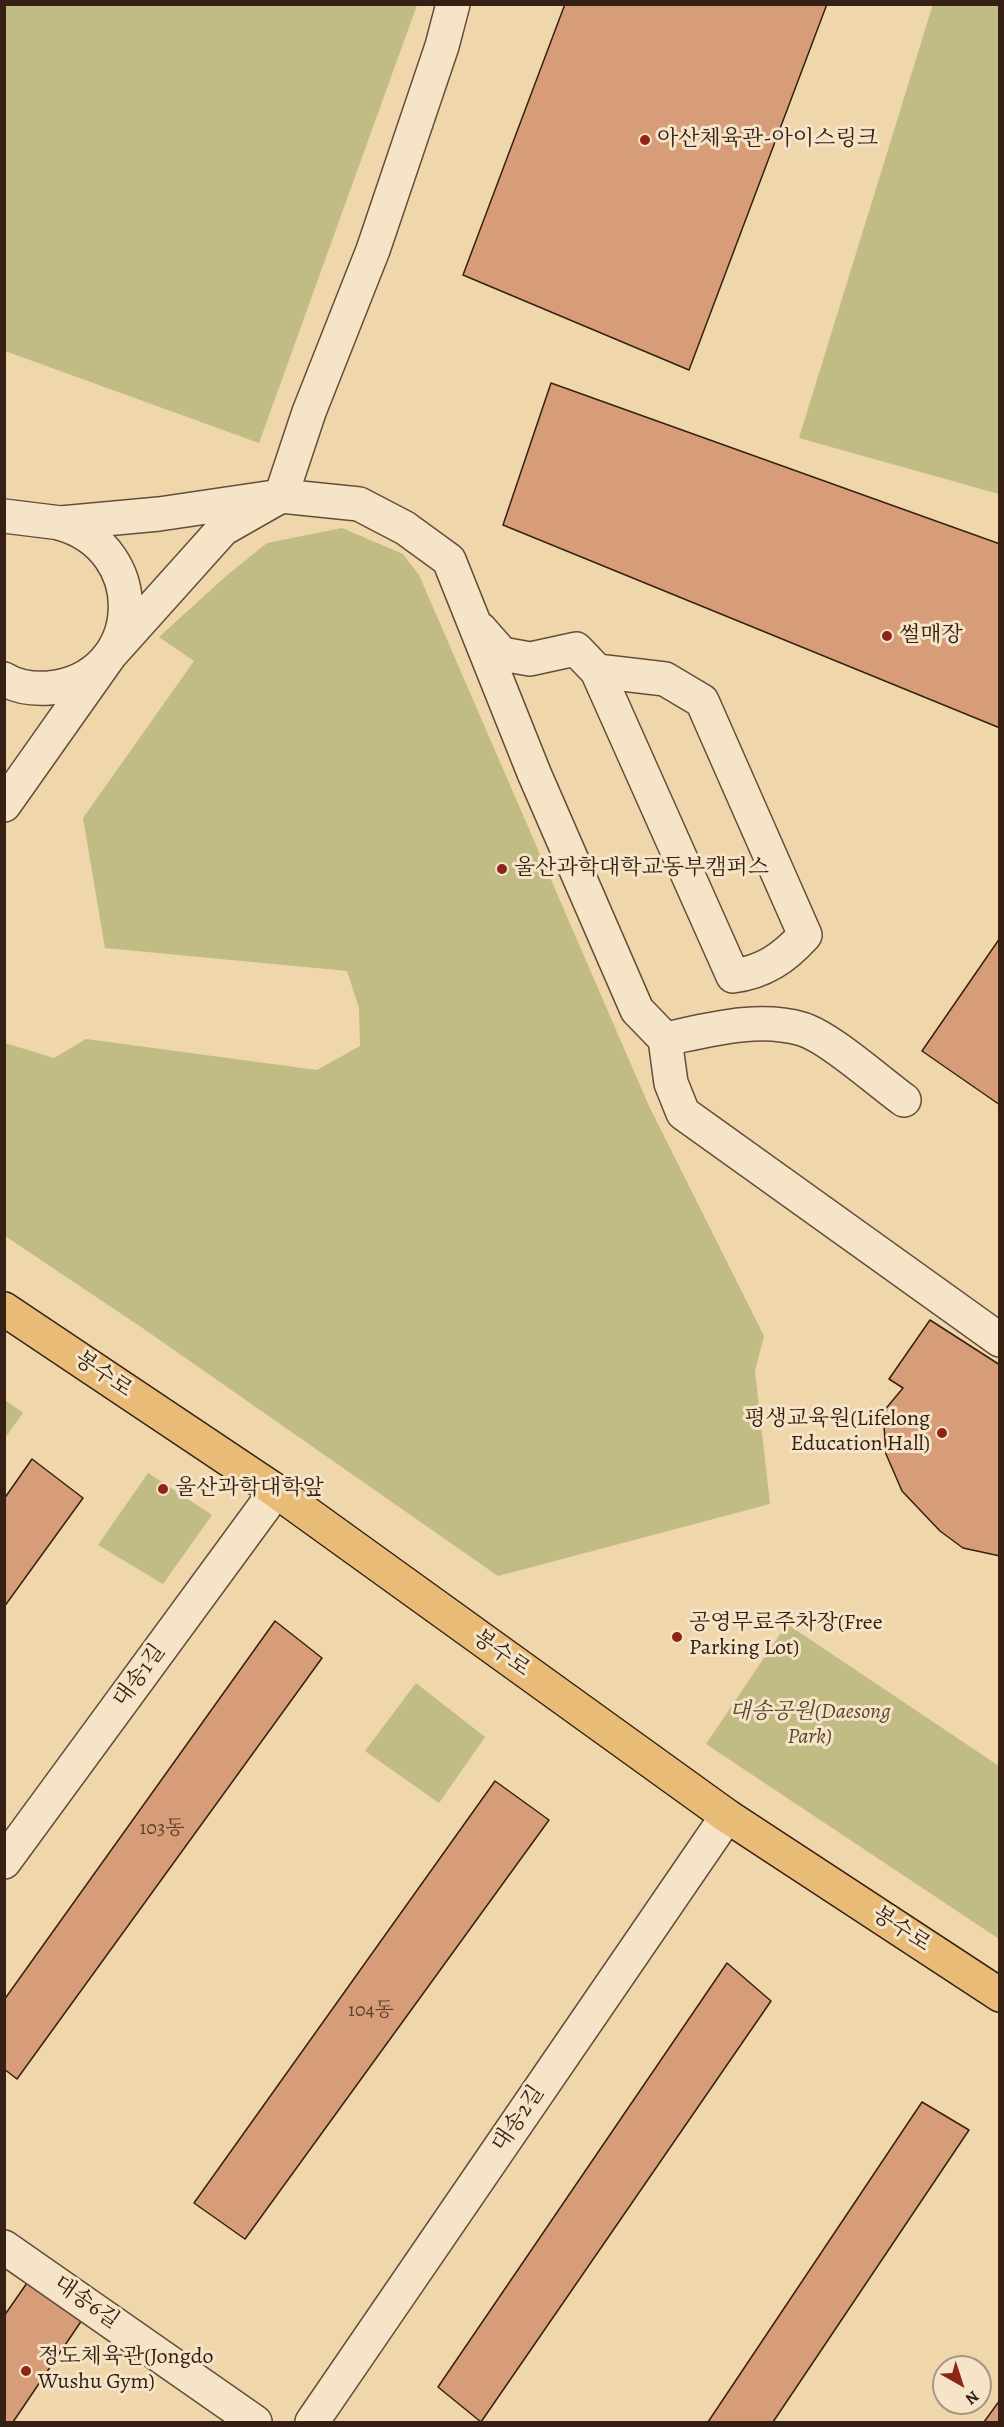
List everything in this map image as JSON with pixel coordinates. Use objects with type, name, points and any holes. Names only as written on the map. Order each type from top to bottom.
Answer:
[{"type":"main road","name":"봉수로","points":[[4,1309],[276,1491],[727,1816],[999,1995]]},
{"type":"street","points":[[4,679],[37,689],[65,686],[90,674],[110,655],[223,529],[281,496],[309,412],[373,250],[442,46],[453,4]]},
{"type":"street","points":[[4,531],[33,522],[61,523],[159,514],[281,496],[359,504],[405,528],[449,560],[534,772],[637,1010],[665,1039],[671,1083],[682,1113],[999,1340]]},
{"type":"street","points":[[4,516],[61,523],[87,534],[108,552],[122,576],[127,603],[123,630],[110,655],[4,805]]},
{"type":"street","points":[[474,623],[502,654],[530,659],[576,649],[597,671],[733,976],[754,973],[789,952],[805,935],[702,700],[665,679],[597,671]]},
{"type":"street","points":[[665,1039],[758,1023],[802,1029],[820,1038],[904,1100]]},
{"type":"street","name":"대송1길","points":[[4,1862],[276,1491]]},
{"type":"street","name":"대송2길","points":[[312,2422],[727,1816]]},
{"type":"street","name":"대송6길","points":[[4,2247],[255,2422]]},
{"type":"green space","points":[[933,4],[999,5],[999,494],[799,438]]},
{"type":"green space","points":[[4,5],[417,5],[259,443],[5,351]]},
{"type":"green space","points":[[342,528],[403,554],[419,575],[649,1106],[764,1336],[755,1371],[770,1504],[498,1576],[141,1327],[5,1236],[5,1043],[54,1058],[86,1039],[317,1070],[360,1046],[359,1008],[347,971],[105,948],[83,818],[194,661],[159,637],[225,577],[267,543]]},
{"type":"green space","points":[[5,1400],[23,1413],[5,1438]]},
{"type":"green space","points":[[148,1473],[212,1515],[163,1584],[98,1545]]},
{"type":"green space","name":"대송공원(Daesong Park)","points":[[787,1624],[999,1766],[999,1939],[706,1744]]},
{"type":"green space","points":[[416,1683],[485,1737],[439,1803],[365,1751]]},
{"type":"building","name":"아산체육관-아이스링크","points":[[565,4],[827,4],[689,370],[463,275]]},
{"type":"building","name":"썰매장","points":[[551,383],[1000,544],[1000,728],[503,525]]},
{"type":"building","points":[[1000,938],[1000,1105],[922,1051]]},
{"type":"building","name":"평생교육원(Lifelong Education Hall)","points":[[930,1320],[1000,1365],[1000,1556],[963,1548],[940,1531],[902,1491],[886,1454],[883,1412],[903,1388],[889,1379]]},
{"type":"building","points":[[32,1459],[83,1498],[4,1607],[4,1499]]},
{"type":"building","points":[[275,1621],[322,1658],[17,2079],[4,2069],[4,2000]]},
{"type":"building","points":[[495,1781],[549,1820],[245,2239],[194,2203]]},
{"type":"building","points":[[727,1963],[771,2001],[481,2422],[438,2387]]},
{"type":"building","points":[[922,2102],[969,2130],[773,2422],[708,2422]]},
{"type":"building","name":"정도체육관(Jongdo Wushu Gym)","points":[[27,2283],[82,2320],[13,2422],[4,2422],[4,2316]]},
{"type":"building","points":[[1000,2400],[1000,2422],[984,2422],[989,2415],[992,2415],[992,2411]]},
{"type":"place","name":"아산체육관-아이스링크","points":[[645,140]]},
{"type":"place","name":"썰매장","points":[[887,636]]},
{"type":"place","name":"울산과학대학교동부캠퍼스","points":[[502,869]]},
{"type":"place","name":"평생교육원(Lifelong Education Hall)","points":[[942,1433]]},
{"type":"place","name":"울산과학대학앞","points":[[163,1489]]},
{"type":"place","name":"공영무료주차장(Free Parking Lot)","points":[[677,1637]]},
{"type":"place","name":"정도체육관(Jongdo Wushu Gym)","points":[[26,2371]]}]
